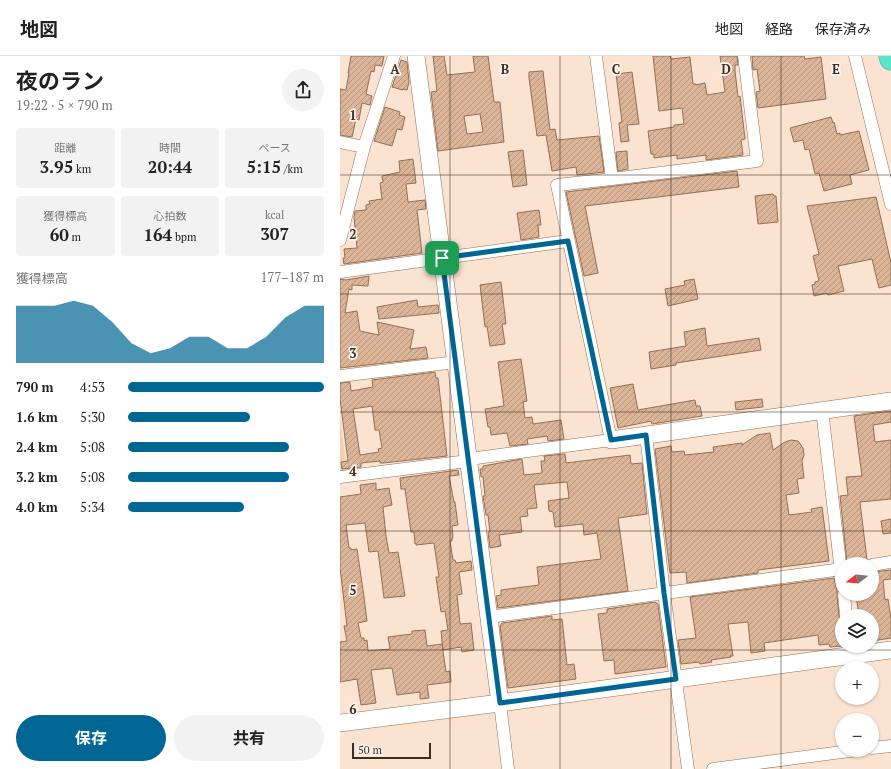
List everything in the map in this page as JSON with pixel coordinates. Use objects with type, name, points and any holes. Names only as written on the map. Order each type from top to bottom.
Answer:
[{"type":"street","points":[[340,240],[364,147],[394,56]]},
{"type":"street","points":[[416,56],[508,769]]},
{"type":"street","points":[[596,56],[612,179]]},
{"type":"street","points":[[611,440],[557,185],[757,161],[744,56]]},
{"type":"street","points":[[855,56],[891,204]]},
{"type":"street","points":[[340,142],[364,147]]},
{"type":"street","points":[[340,272],[568,241]]},
{"type":"street","points":[[340,376],[456,362]]},
{"type":"street","points":[[340,477],[460,462],[891,401]]},
{"type":"street","points":[[822,410],[840,557]]},
{"type":"street","points":[[646,435],[664,593],[688,769]]},
{"type":"street","points":[[879,564],[891,562]]},
{"type":"street","points":[[489,617],[664,593],[835,574]]},
{"type":"street","points":[[879,650],[891,650]]},
{"type":"street","points":[[340,722],[500,703],[676,679],[835,652]]},
{"type":"street","points":[[879,747],[891,746]]},
{"type":"street","points":[[713,769],[835,753]]},
{"type":"shaded area","points":[[340,417],[347,471],[340,472]]},
{"type":"building","points":[[351,56],[384,56],[382,66],[375,65],[374,72],[371,71],[366,94],[372,96],[370,105],[362,103],[359,120],[356,119],[352,137],[340,135],[340,89],[346,90]]},
{"type":"building","points":[[433,56],[444,56],[447,75],[475,72],[473,56],[488,56],[494,102],[500,102],[504,142],[438,151],[431,92],[437,91]],"holes":[[[480,114],[483,132],[467,134],[464,116]]]},
{"type":"building","points":[[653,56],[670,56],[671,59],[690,57],[693,84],[696,85],[705,83],[707,95],[725,92],[720,56],[737,56],[738,65],[735,65],[735,71],[738,97],[740,96],[745,139],[741,140],[743,155],[706,160],[706,155],[677,159],[677,155],[654,158],[654,154],[651,154],[648,131],[684,124],[682,108],[659,111]]},
{"type":"building","points":[[752,56],[804,56],[805,59],[821,57],[826,99],[758,108],[756,92],[760,91],[757,69],[753,70]]},
{"type":"building","points":[[401,60],[407,62],[409,82],[407,90],[392,87]]},
{"type":"building","points":[[543,71],[550,130],[555,129],[557,140],[599,136],[604,172],[577,175],[576,167],[552,171],[546,135],[537,136],[529,78],[529,72]]},
{"type":"building","points":[[632,72],[639,124],[627,125],[629,141],[621,142],[619,123],[622,122],[616,74]]},
{"type":"building","points":[[385,107],[400,112],[399,115],[405,117],[402,130],[397,129],[392,146],[374,141]]},
{"type":"building","points":[[831,117],[837,134],[840,133],[840,135],[859,131],[869,170],[850,175],[852,184],[824,191],[819,173],[815,174],[809,149],[805,150],[803,140],[794,142],[790,128]]},
{"type":"building","points":[[523,150],[527,185],[513,187],[508,152]]},
{"type":"building","points":[[627,151],[628,169],[618,171],[616,152]]},
{"type":"building","points":[[413,159],[416,183],[406,184],[408,202],[425,200],[426,209],[417,210],[422,253],[344,264],[344,249],[357,248],[354,217],[355,211],[366,210],[366,205],[370,204],[369,201],[382,199],[380,183],[383,182],[382,176],[400,172],[399,161]]},
{"type":"building","points":[[737,171],[739,187],[585,206],[598,273],[584,276],[566,192]]},
{"type":"building","points":[[773,194],[776,196],[778,222],[758,224],[755,196]]},
{"type":"building","points":[[876,197],[891,263],[891,285],[879,288],[872,259],[838,266],[844,291],[828,295],[827,293],[814,296],[812,285],[819,281],[813,256],[819,254],[807,206]]},
{"type":"building","points":[[539,210],[541,225],[538,225],[539,237],[521,240],[517,213]]},
{"type":"building","points":[[369,276],[368,286],[352,285],[352,290],[349,289],[345,313],[357,311],[360,331],[379,335],[377,322],[414,330],[410,349],[426,347],[428,358],[340,368],[340,279],[346,280]]},
{"type":"building","points":[[694,279],[698,299],[668,306],[665,289],[685,285],[684,281]]},
{"type":"building","points":[[501,282],[506,324],[502,324],[505,344],[490,346],[487,326],[485,327],[480,285]]},
{"type":"building","points":[[417,300],[418,307],[438,305],[439,313],[379,319],[377,307]]},
{"type":"building","points":[[705,328],[707,346],[759,338],[761,350],[676,363],[676,365],[651,369],[649,352],[686,346],[684,332]]},
{"type":"building","points":[[521,359],[527,401],[523,402],[525,418],[532,417],[533,424],[561,420],[564,439],[548,441],[547,436],[527,439],[528,444],[510,446],[507,433],[491,435],[485,409],[504,406],[498,362]]},
{"type":"building","points":[[435,372],[436,378],[438,378],[447,456],[383,463],[380,463],[380,461],[361,463],[361,467],[342,469],[341,462],[348,461],[340,399],[340,383],[350,382],[351,391],[373,387],[372,380]],"holes":[[[372,406],[375,430],[379,430],[382,448],[378,449],[379,452],[360,455],[353,409]]]},
{"type":"building","points":[[633,384],[638,410],[695,400],[696,406],[700,406],[702,416],[652,424],[651,421],[618,428],[610,388]]},
{"type":"building","points":[[762,399],[763,407],[736,410],[735,402]]},
{"type":"building","points":[[891,411],[891,422],[873,425],[875,442],[891,440],[891,499],[860,502],[867,557],[846,557],[840,496],[848,495],[846,477],[862,476],[854,416]]},
{"type":"building","points":[[770,433],[773,450],[791,440],[798,441],[803,448],[804,455],[802,461],[804,478],[797,479],[799,493],[786,495],[789,515],[812,512],[811,509],[822,507],[829,561],[758,570],[758,573],[687,583],[686,572],[670,573],[655,449],[671,446],[672,452],[684,451],[685,455],[714,452],[713,447],[742,443],[742,445],[757,435]]},
{"type":"building","points":[[565,454],[566,463],[630,455],[631,464],[642,463],[647,514],[618,518],[628,591],[498,608],[496,596],[501,595],[501,590],[539,585],[537,567],[601,559],[597,533],[584,535],[583,524],[555,527],[553,512],[549,511],[548,501],[569,498],[567,482],[534,485],[537,508],[527,509],[528,516],[520,517],[522,532],[499,535],[501,546],[490,548],[488,515],[486,515],[483,496],[485,496],[483,477],[481,477],[480,469],[483,469],[483,466],[522,459],[524,475],[542,473],[541,461],[545,461],[544,456]]},
{"type":"building","points":[[458,470],[459,475],[449,476],[455,502],[458,525],[452,526],[453,538],[452,541],[450,541],[453,560],[455,560],[456,563],[471,561],[472,570],[459,572],[462,594],[457,595],[460,624],[471,623],[474,650],[462,652],[461,647],[443,650],[441,631],[448,630],[445,611],[441,612],[436,577],[439,577],[434,543],[415,544],[414,532],[411,532],[405,489],[401,489],[400,478]]},
{"type":"building","points":[[376,483],[376,490],[389,488],[392,505],[383,507],[386,536],[389,553],[398,552],[405,596],[384,598],[378,551],[369,552],[365,523],[346,525],[349,548],[351,548],[351,550],[357,549],[364,597],[367,621],[358,623],[361,638],[364,638],[364,641],[367,640],[368,651],[390,649],[388,637],[412,634],[412,631],[425,630],[427,646],[442,644],[446,672],[450,671],[451,682],[427,685],[429,698],[420,699],[420,692],[397,695],[392,668],[371,670],[376,703],[361,705],[357,679],[340,682],[340,642],[347,641],[344,626],[347,626],[340,568],[340,497],[361,494],[360,485]]},
{"type":"building","points":[[891,519],[891,533],[883,534],[881,521]]},
{"type":"building","points":[[891,570],[891,579],[883,580],[885,600],[888,599],[891,619],[891,638],[879,640],[879,609],[858,609],[857,601],[879,601],[879,571]]},
{"type":"building","points":[[834,578],[835,601],[838,601],[838,609],[835,609],[835,647],[830,647],[829,644],[819,645],[818,635],[764,643],[765,651],[751,653],[748,622],[728,624],[733,656],[711,660],[712,662],[700,664],[699,662],[681,664],[678,640],[696,638],[690,597]]},
{"type":"building","points":[[655,602],[658,604],[666,667],[615,674],[614,660],[604,661],[598,614],[607,613],[607,609]]},
{"type":"building","points":[[552,616],[552,620],[562,619],[567,665],[574,664],[576,679],[508,688],[500,626],[502,623]]},
{"type":"route","points":[[568,241],[611,440],[646,435],[664,593],[676,679],[500,703],[442,258],[568,241]]}]
